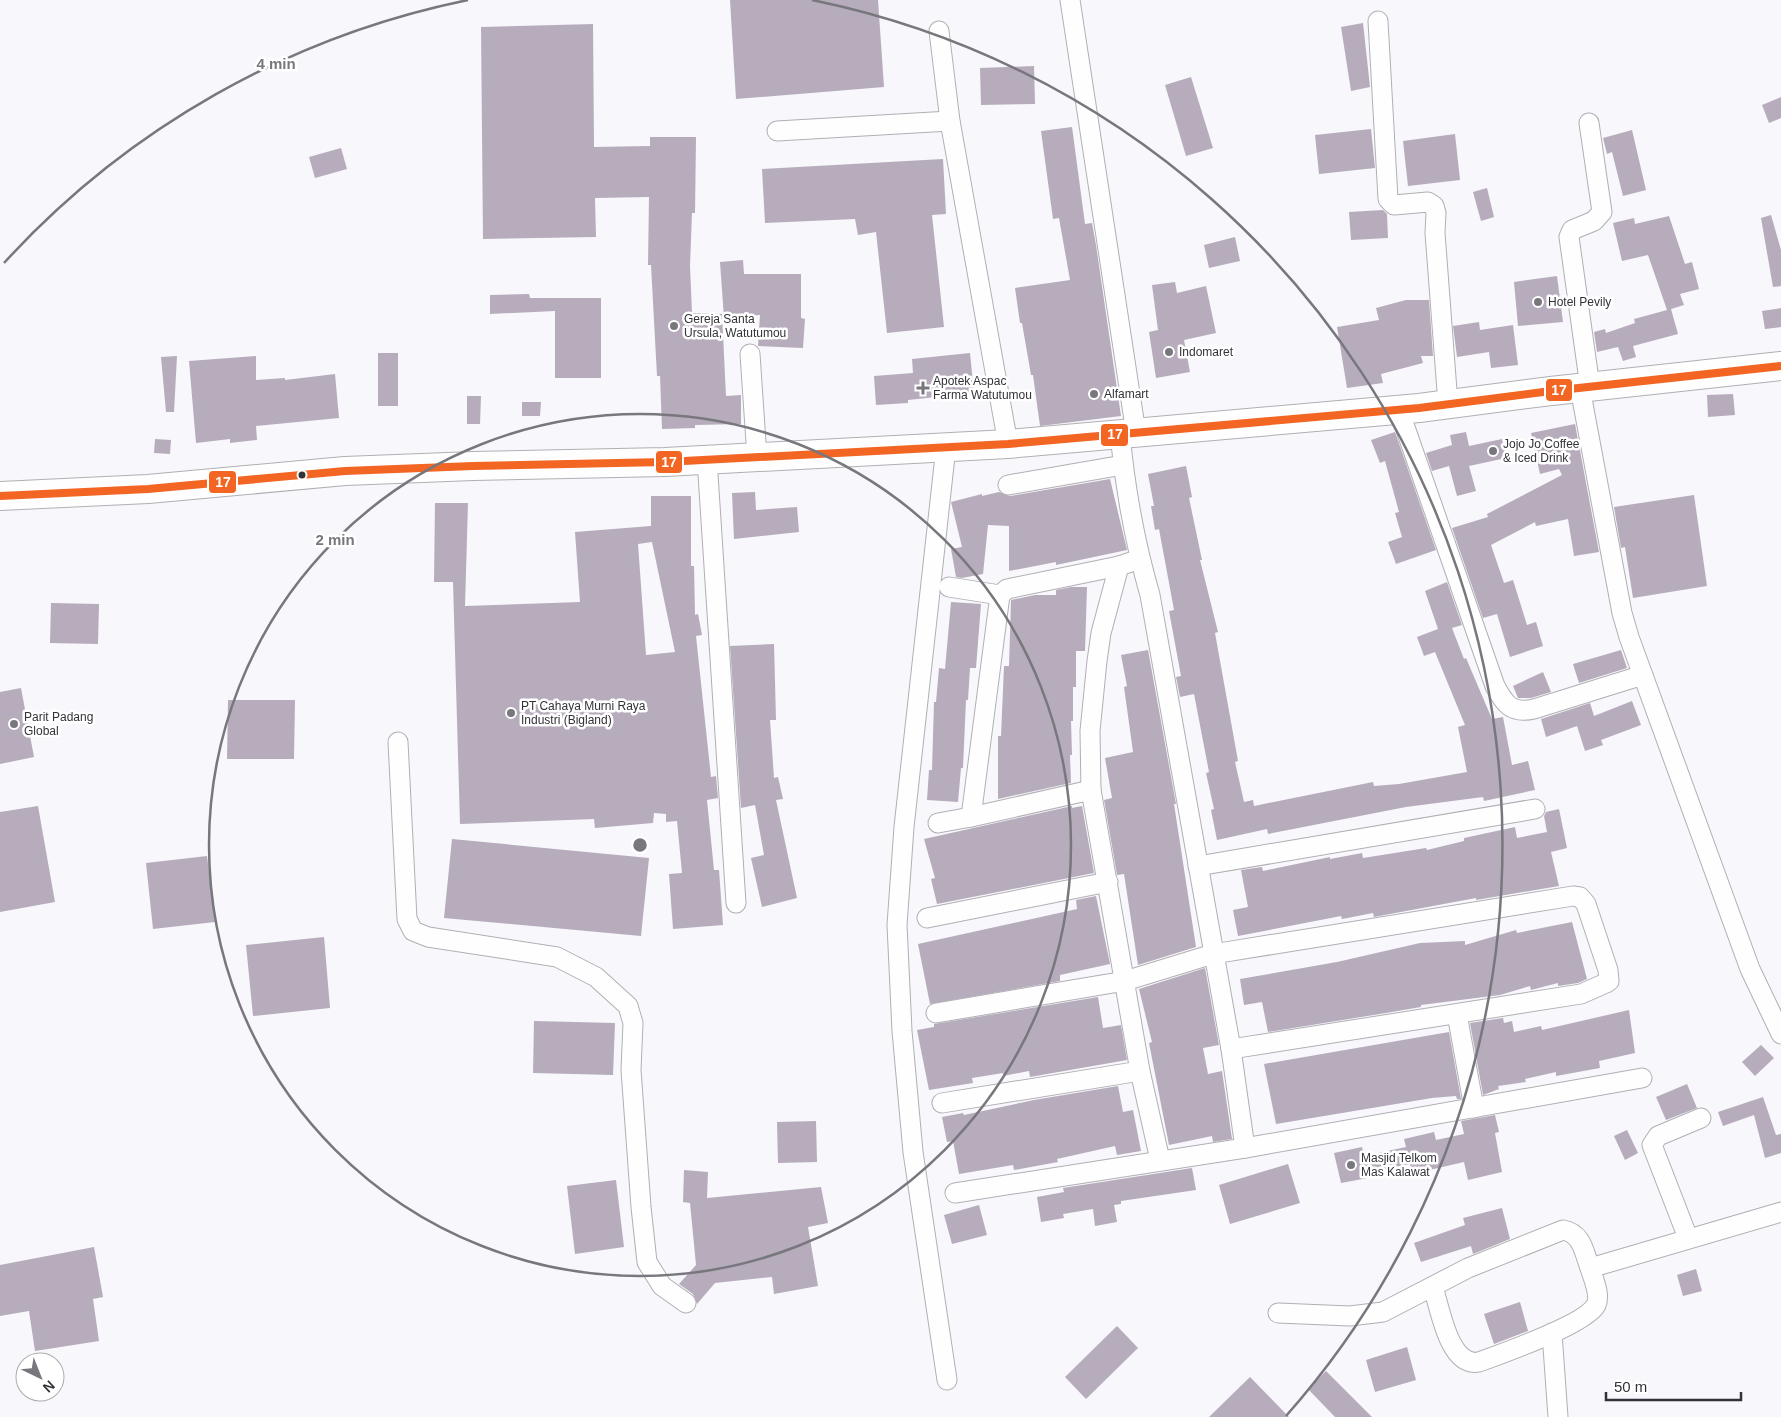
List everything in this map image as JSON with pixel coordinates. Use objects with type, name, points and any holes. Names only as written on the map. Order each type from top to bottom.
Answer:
[{"type":"highway","points":[[0,496],[148,489],[346,471],[596,464],[1008,444],[1399,410],[1781,366]]},
{"type":"street","points":[[1070,0],[1128,433],[1123,465],[1140,559],[1150,596],[1231,1049],[1246,1148]]},
{"type":"street","points":[[1378,21],[1388,199],[1394,204],[1428,202],[1434,206],[1436,214],[1435,233],[1448,404]]},
{"type":"street","points":[[939,31],[950,121],[1008,444]]},
{"type":"street","points":[[777,131],[950,121]]},
{"type":"street","points":[[1589,123],[1602,212],[1594,221],[1572,230],[1568,237],[1585,388],[1622,613],[1750,969],[1781,1034]]},
{"type":"street","points":[[750,354],[757,457]]},
{"type":"street","points":[[1399,410],[1495,686],[1508,706],[1522,712],[1528,711],[1643,675]]},
{"type":"street","points":[[946,447],[904,827],[897,925],[907,1097],[938,1332],[947,1380]]},
{"type":"street","points":[[707,459],[736,903]]},
{"type":"street","points":[[1008,485],[1123,465]]},
{"type":"street","points":[[971,817],[1000,595],[1007,589],[1119,566],[1140,559]]},
{"type":"street","points":[[1119,566],[1101,633],[1097,661],[1090,730],[1092,790],[1140,1071],[1160,1160]]},
{"type":"street","points":[[950,587],[1000,595]]},
{"type":"street","points":[[398,742],[408,919],[413,930],[428,937],[557,957],[596,977],[628,1006],[633,1023],[631,1070],[647,1262],[662,1286],[686,1303]]},
{"type":"street","points":[[938,823],[1092,790]]},
{"type":"street","points":[[1198,866],[1535,809]]},
{"type":"street","points":[[927,918],[1108,882]]},
{"type":"street","points":[[936,1013],[1125,981],[1213,954],[1578,896],[1583,900],[1595,927],[1608,970],[1608,981],[1606,983],[1581,994],[1231,1049]]},
{"type":"street","points":[[1457,1014],[1474,1108]]},
{"type":"street","points":[[942,1103],[1140,1071]]},
{"type":"street","points":[[955,1192],[1246,1148],[1642,1078]]},
{"type":"street","points":[[1688,1238],[1652,1145],[1658,1136],[1701,1118]]},
{"type":"street","points":[[1590,1268],[1781,1212]]},
{"type":"street","points":[[1278,1313],[1350,1316],[1383,1312],[1433,1286],[1500,1254],[1563,1230],[1575,1234],[1581,1242],[1597,1293],[1597,1304],[1589,1313],[1552,1333],[1472,1364],[1458,1354],[1451,1344],[1433,1286]]},
{"type":"street","points":[[1552,1333],[1558,1417]]},
{"type":"building","points":[[730,0],[878,0],[884,87],[736,99]]},
{"type":"building","points":[[1363,23],[1370,87],[1351,91],[1341,27]]},
{"type":"building","points":[[593,24],[594,147],[650,146],[650,137],[696,137],[695,213],[692,213],[690,266],[692,313],[722,314],[726,396],[741,395],[741,424],[695,425],[695,428],[662,429],[660,376],[657,376],[651,265],[648,265],[649,197],[595,198],[596,237],[483,239],[481,27]]},
{"type":"building","points":[[1034,66],[1035,104],[981,105],[980,68]]},
{"type":"building","points":[[1191,77],[1213,148],[1186,156],[1165,85]]},
{"type":"building","points":[[1781,97],[1781,118],[1769,123],[1762,105]]},
{"type":"building","points":[[1072,127],[1085,224],[1092,223],[1096,245],[1121,416],[1040,426],[1033,375],[1031,375],[1022,323],[1020,323],[1015,288],[1070,280],[1059,218],[1053,219],[1041,131]]},
{"type":"building","points":[[1371,129],[1375,168],[1319,174],[1315,135]]},
{"type":"building","points":[[1632,130],[1646,190],[1623,196],[1612,152],[1607,154],[1603,138]]},
{"type":"building","points":[[1455,134],[1460,180],[1408,186],[1403,141]]},
{"type":"building","points":[[341,148],[347,169],[315,178],[309,157]]},
{"type":"building","points":[[943,159],[946,214],[932,215],[944,327],[887,333],[876,232],[858,235],[855,219],[765,223],[762,169]]},
{"type":"building","points":[[1487,188],[1494,217],[1481,221],[1473,192]]},
{"type":"building","points":[[1383,210],[1387,214],[1388,238],[1351,240],[1349,212]]},
{"type":"building","points":[[1771,215],[1781,250],[1781,286],[1773,287],[1761,218]]},
{"type":"building","points":[[1669,216],[1685,264],[1692,262],[1699,289],[1680,294],[1684,305],[1671,309],[1678,334],[1633,346],[1636,357],[1623,361],[1618,347],[1597,352],[1594,332],[1605,329],[1606,333],[1635,323],[1634,319],[1667,310],[1648,255],[1622,261],[1613,223],[1634,218],[1635,224]]},
{"type":"building","points":[[1235,237],[1240,261],[1209,268],[1204,245]]},
{"type":"building","points":[[743,260],[744,274],[801,274],[801,318],[805,319],[803,348],[758,346],[760,315],[724,318],[720,262]]},
{"type":"building","name":"Hotel Pevily","points":[[1557,276],[1563,322],[1518,326],[1514,282]]},
{"type":"building","points":[[1175,282],[1177,293],[1206,286],[1216,333],[1184,340],[1190,372],[1156,378],[1149,332],[1158,330],[1152,285]]},
{"type":"building","points":[[529,294],[530,298],[601,298],[601,378],[555,378],[555,311],[490,314],[490,295]]},
{"type":"building","points":[[1406,300],[1429,300],[1433,356],[1421,356],[1423,363],[1381,374],[1383,383],[1347,388],[1337,327],[1379,320],[1376,308]]},
{"type":"building","points":[[1781,308],[1781,327],[1765,329],[1762,311]]},
{"type":"building","points":[[1479,322],[1480,330],[1513,325],[1518,365],[1491,368],[1489,352],[1457,357],[1453,326]]},
{"type":"building","points":[[378,353],[398,353],[398,406],[378,406]]},
{"type":"building","points":[[970,353],[974,393],[908,400],[908,403],[876,405],[874,376],[913,373],[912,359]]},
{"type":"building","points":[[177,356],[174,412],[166,412],[161,357]]},
{"type":"building","points":[[256,356],[256,380],[285,378],[285,380],[335,374],[339,418],[256,426],[257,440],[230,443],[230,439],[196,443],[189,361]]},
{"type":"building","points":[[1733,394],[1735,415],[1708,417],[1707,395]]},
{"type":"building","points":[[467,396],[481,396],[480,424],[467,424]]},
{"type":"building","points":[[522,402],[541,402],[540,416],[522,416]]},
{"type":"building","points":[[1575,424],[1599,552],[1574,556],[1568,519],[1536,526],[1535,522],[1491,545],[1504,583],[1513,580],[1527,625],[1536,622],[1543,646],[1510,657],[1497,614],[1483,618],[1452,528],[1488,517],[1487,514],[1562,475],[1559,469],[1540,474],[1531,433]]},
{"type":"building","points":[[1395,432],[1436,550],[1396,564],[1388,542],[1402,537],[1395,513],[1399,512],[1385,461],[1380,463],[1371,440]]},
{"type":"building","points":[[1466,432],[1469,446],[1502,439],[1506,458],[1469,466],[1476,491],[1457,496],[1449,466],[1432,471],[1426,453],[1452,445],[1450,435]]},
{"type":"building","points":[[155,439],[171,440],[170,454],[154,453]]},
{"type":"building","points":[[1186,466],[1192,497],[1189,498],[1202,560],[1200,560],[1218,632],[1215,633],[1238,761],[1235,762],[1244,802],[1253,800],[1254,806],[1373,782],[1374,786],[1399,784],[1467,772],[1458,727],[1465,725],[1435,652],[1424,656],[1417,637],[1438,629],[1425,591],[1447,582],[1462,625],[1452,628],[1464,659],[1466,658],[1492,719],[1503,717],[1512,765],[1528,761],[1535,790],[1484,801],[1483,797],[1406,807],[1268,834],[1267,829],[1217,840],[1211,810],[1214,809],[1206,773],[1209,772],[1194,694],[1180,697],[1176,677],[1181,676],[1169,611],[1174,610],[1159,529],[1155,530],[1151,506],[1154,506],[1148,474]]},
{"type":"building","points":[[1110,479],[1127,550],[1056,565],[1056,562],[1009,571],[1009,526],[988,525],[983,574],[962,578],[956,577],[951,549],[962,547],[951,502],[982,494],[982,496],[999,492],[1010,496]]},
{"type":"building","points":[[755,492],[756,510],[797,507],[799,532],[734,539],[732,493]]},
{"type":"building","points":[[1694,495],[1707,586],[1633,598],[1625,547],[1621,548],[1614,507]]},
{"type":"building","points":[[651,496],[691,496],[691,566],[694,566],[695,615],[698,614],[702,635],[696,636],[711,777],[716,776],[718,798],[707,800],[714,870],[719,870],[723,925],[673,929],[669,874],[682,873],[677,821],[666,822],[666,814],[654,813],[653,823],[595,828],[594,819],[460,824],[453,582],[434,582],[435,503],[468,503],[465,606],[580,602],[575,532],[651,526]],"holes":[[[652,542],[675,652],[646,655],[638,544]]]},
{"type":"building","points":[[1071,587],[1087,587],[1085,651],[1076,651],[1076,687],[1073,687],[1072,755],[1070,755],[1071,783],[998,799],[998,736],[1001,736],[1004,666],[1009,666],[1011,600],[1035,595],[1056,595],[1056,590]]},
{"type":"building","points":[[951,602],[981,604],[976,668],[970,668],[968,700],[966,700],[963,768],[961,768],[958,802],[927,800],[929,770],[932,770],[934,702],[936,702],[939,668],[945,669]]},
{"type":"building","points":[[51,603],[99,604],[98,644],[50,643]]},
{"type":"building","points":[[774,644],[776,720],[770,720],[774,778],[778,777],[783,799],[776,800],[797,898],[762,907],[751,858],[764,855],[755,805],[741,808],[730,646]]},
{"type":"building","points":[[1148,650],[1176,804],[1174,804],[1196,947],[1138,965],[1124,874],[1117,875],[1104,800],[1112,798],[1105,758],[1133,752],[1124,687],[1127,686],[1121,655]]},
{"type":"building","points":[[1621,650],[1627,668],[1579,683],[1573,664]]},
{"type":"building","points":[[1543,672],[1551,692],[1531,698],[1518,698],[1513,686]]},
{"type":"building","name":"Parit Padang Global","points":[[21,688],[34,757],[0,764],[0,692]]},
{"type":"building","points":[[228,700],[295,700],[294,759],[227,759]]},
{"type":"building","points":[[1632,701],[1641,725],[1601,740],[1603,745],[1585,751],[1577,726],[1546,737],[1541,719],[1590,703],[1594,716]]},
{"type":"building","points":[[38,806],[55,902],[0,912],[0,812]]},
{"type":"building","points":[[1072,806],[1072,808],[1082,806],[1094,873],[937,904],[931,879],[935,878],[924,839]]},
{"type":"building","points":[[1559,809],[1567,848],[1551,852],[1559,886],[1476,900],[1476,898],[1374,917],[1373,913],[1342,919],[1341,916],[1238,936],[1233,910],[1248,907],[1241,870],[1262,867],[1263,871],[1330,857],[1330,859],[1362,853],[1363,858],[1426,848],[1427,850],[1464,841],[1464,838],[1515,827],[1517,838],[1547,832],[1544,816],[1546,812]]},
{"type":"building","points":[[452,839],[649,858],[641,936],[444,918]]},
{"type":"building","points":[[207,856],[215,922],[153,929],[146,863]]},
{"type":"building","points":[[1096,896],[1110,964],[1060,975],[1060,981],[930,1004],[918,944],[1077,909],[1076,900]]},
{"type":"building","points":[[1572,922],[1587,979],[1578,983],[1558,986],[1558,983],[1531,990],[1530,986],[1500,995],[1421,1005],[1421,1007],[1268,1032],[1262,1002],[1244,1005],[1240,979],[1337,962],[1420,943],[1465,941],[1465,945],[1516,930],[1517,933]]},
{"type":"building","points":[[324,937],[330,1008],[253,1016],[246,945]]},
{"type":"building","points":[[1205,968],[1219,1045],[1203,1048],[1208,1074],[1222,1071],[1232,1139],[1213,1142],[1212,1136],[1169,1145],[1149,1043],[1152,1042],[1139,989]]},
{"type":"building","points":[[1098,997],[1103,1028],[1121,1025],[1127,1060],[1030,1077],[1029,1071],[1003,1076],[1003,1073],[972,1078],[973,1083],[929,1090],[917,1030],[934,1027],[934,1024]]},
{"type":"building","points":[[1629,1010],[1635,1053],[1599,1061],[1600,1068],[1556,1076],[1556,1072],[1525,1079],[1526,1082],[1498,1086],[1499,1089],[1483,1095],[1470,1023],[1503,1018],[1504,1023],[1512,1021],[1514,1032],[1541,1026],[1542,1030]]},
{"type":"building","points":[[534,1021],[615,1023],[613,1075],[533,1073]]},
{"type":"building","points":[[1449,1032],[1461,1099],[1457,1099],[1456,1096],[1432,1098],[1276,1124],[1264,1064]]},
{"type":"building","points":[[1761,1045],[1774,1058],[1755,1076],[1742,1062]]},
{"type":"building","points":[[1687,1084],[1697,1108],[1666,1120],[1656,1097]]},
{"type":"building","points":[[1118,1086],[1123,1112],[1133,1110],[1141,1151],[1117,1155],[1115,1146],[1057,1159],[1058,1162],[1014,1170],[1013,1165],[959,1174],[953,1141],[947,1142],[942,1117],[963,1113],[964,1115],[1034,1100]]},
{"type":"building","points":[[1763,1097],[1776,1135],[1781,1134],[1781,1153],[1765,1158],[1754,1115],[1723,1126],[1718,1112]]},
{"type":"building","points":[[1495,1115],[1499,1132],[1495,1133],[1502,1172],[1468,1180],[1464,1162],[1412,1174],[1410,1164],[1367,1173],[1368,1178],[1341,1183],[1334,1153],[1362,1147],[1364,1156],[1406,1147],[1404,1139],[1434,1132],[1436,1140],[1464,1134],[1461,1121]]},
{"type":"building","points":[[816,1121],[817,1162],[778,1163],[777,1122]]},
{"type":"building","points":[[1627,1130],[1638,1153],[1625,1160],[1614,1136]]},
{"type":"building","points":[[1288,1164],[1300,1203],[1230,1224],[1219,1185]]},
{"type":"building","points":[[1192,1168],[1196,1190],[1121,1201],[1121,1204],[1114,1205],[1117,1222],[1095,1226],[1093,1209],[1063,1214],[1064,1218],[1041,1222],[1037,1197],[1064,1192],[1063,1188]]},
{"type":"building","points":[[684,1170],[708,1172],[707,1198],[821,1187],[828,1223],[808,1227],[818,1286],[774,1294],[772,1277],[715,1283],[697,1304],[693,1294],[679,1284],[696,1265],[690,1203],[683,1202]]},
{"type":"building","points":[[616,1180],[624,1247],[575,1254],[567,1186]]},
{"type":"building","points":[[979,1205],[987,1235],[952,1244],[944,1215]]},
{"type":"building","points":[[1502,1208],[1510,1239],[1473,1254],[1471,1246],[1421,1262],[1414,1243],[1465,1225],[1463,1218]]},
{"type":"building","points":[[94,1247],[103,1297],[93,1299],[99,1341],[35,1351],[29,1311],[0,1316],[0,1265]]},
{"type":"building","points":[[1696,1269],[1702,1291],[1683,1296],[1677,1275]]},
{"type":"building","points":[[1520,1302],[1528,1331],[1494,1344],[1484,1314]]},
{"type":"building","points":[[1117,1326],[1138,1348],[1086,1399],[1065,1377]]},
{"type":"building","points":[[1407,1347],[1416,1380],[1375,1392],[1366,1360]]},
{"type":"building","points":[[1326,1371],[1372,1417],[1335,1417],[1308,1389]]},
{"type":"building","points":[[1250,1377],[1289,1417],[1209,1417]]},
{"type":"transit line","name":"17","points":[[0,496],[148,489],[345,471],[665,462],[1008,444],[1419,408],[1551,391],[1781,366]]},
{"type":"place","name":"Hotel Pevily","points":[[1538,302]]},
{"type":"place","name":"Gereja Santa Ursula, Watutumou","points":[[674,326]]},
{"type":"place","name":"Indomaret","points":[[1169,352]]},
{"type":"place","name":"Apotek Aspac Farma Watutumou","points":[[923,388]]},
{"type":"place","name":"Alfamart","points":[[1094,394]]},
{"type":"place","name":"Jojo Jo Coffee & Iced Drink","points":[[1493,451]]},
{"type":"place","name":"PT Cahaya Murni Raya Industri (Bigland)","points":[[511,713]]},
{"type":"place","name":"Parit Padang Global","points":[[14,724]]},
{"type":"place","name":"Masjid Telkom Mas Kalawat","points":[[1351,1165]]}]
